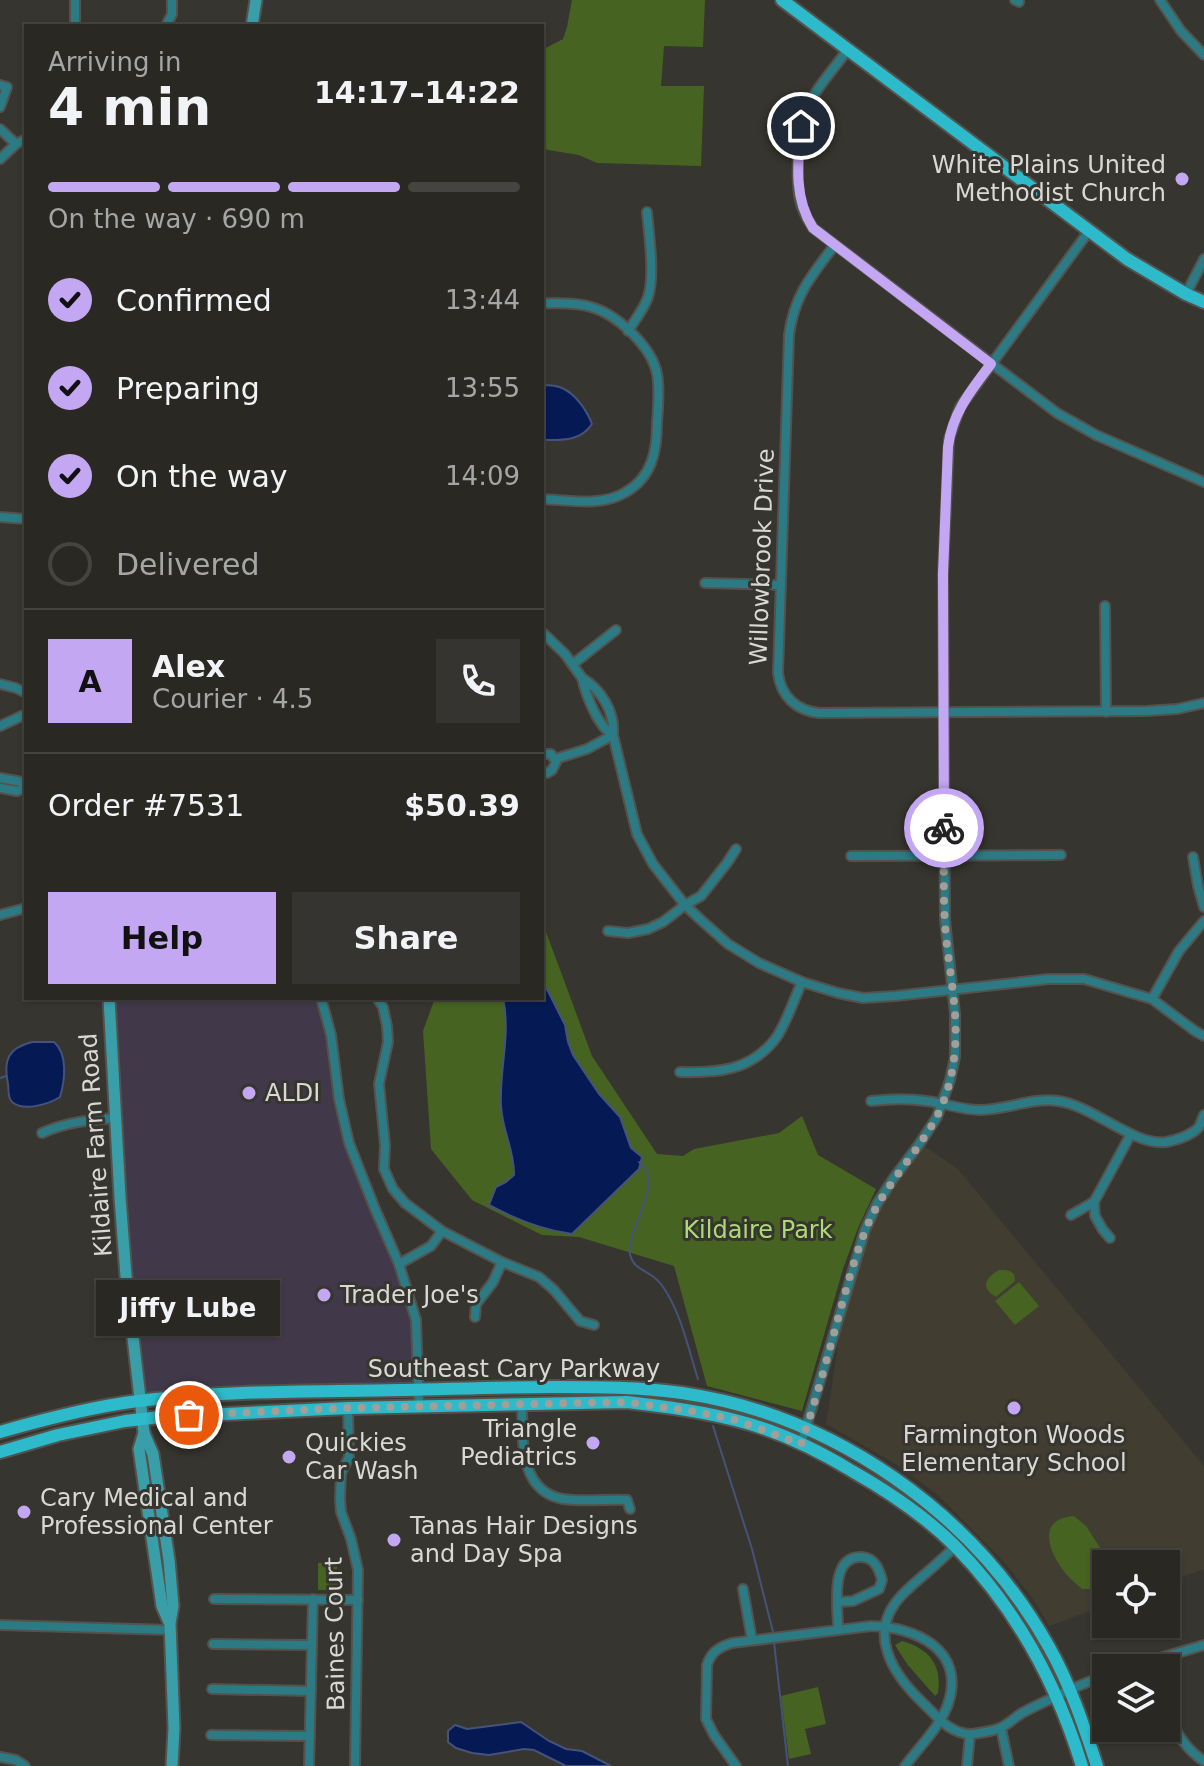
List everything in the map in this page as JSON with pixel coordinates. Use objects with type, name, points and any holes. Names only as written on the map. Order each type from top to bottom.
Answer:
[{"type":"main road","points":[[252,24],[256,0]]},
{"type":"main road","points":[[782,0],[1127,259],[1204,302]]},
{"type":"main road","name":"Kildaire Farm Road","points":[[109,1000],[126,1276],[142,1419],[153,1454],[173,1606],[170,1626],[174,1728],[172,1766]]},
{"type":"main road","name":"Southeast Cary Parkway","points":[[0,1432],[46,1419],[140,1401],[218,1394],[580,1387],[658,1390],[760,1411],[806,1429],[890,1475],[964,1535],[1022,1604],[1050,1648],[1070,1690],[1097,1766]]},
{"type":"main road","name":"Southeast Cary Parkway","points":[[0,1452],[58,1435],[142,1419],[233,1412],[627,1402],[736,1420],[801,1444],[840,1463],[915,1512],[955,1546],[1009,1613],[1039,1659],[1057,1695],[1082,1766]]},
{"type":"street","points":[[75,0],[75,24]]},
{"type":"street","points":[[167,24],[172,14],[172,0]]},
{"type":"street","points":[[1160,0],[1181,31],[1204,55]]},
{"type":"street","points":[[848,49],[809,103],[801,126],[799,195],[813,228],[1046,406],[1076,425],[1204,482]]},
{"type":"street","points":[[0,85],[7,87],[0,107]]},
{"type":"street","points":[[0,129],[16,144]]},
{"type":"street","points":[[0,159],[24,140]]},
{"type":"street","points":[[628,331],[648,299],[650,289],[647,212]]},
{"type":"street","points":[[801,1444],[865,1230],[877,1204],[937,1117],[955,1057],[945,920],[944,856],[943,574],[949,439],[960,407],[1089,231]]},
{"type":"street","name":"Willowbrook Drive","points":[[834,246],[802,290],[791,321],[778,673],[784,693],[795,704],[810,712],[820,713],[1163,711],[1204,703]]},
{"type":"street","points":[[1186,294],[1204,259]]},
{"type":"street","points":[[544,303],[579,305],[608,315],[647,349],[657,374],[657,428],[653,460],[637,484],[626,493],[612,498],[584,501],[544,499]]},
{"type":"street","points":[[0,517],[24,519]]},
{"type":"street","points":[[705,583],[781,585]]},
{"type":"street","points":[[1105,606],[1106,712]]},
{"type":"street","points":[[573,664],[616,630]]},
{"type":"street","points":[[544,634],[582,678],[593,684],[611,715],[613,735],[641,843],[662,878],[685,905],[738,951],[802,982],[863,998],[1072,978],[1152,999],[1204,1036]]},
{"type":"street","points":[[0,684],[24,692]]},
{"type":"street","points":[[0,726],[24,715]]},
{"type":"street","points":[[555,759],[587,749],[613,735]]},
{"type":"street","points":[[544,754],[551,754],[556,765],[544,772]]},
{"type":"street","points":[[0,778],[24,785],[17,791],[0,788]]},
{"type":"street","points":[[608,931],[628,933],[663,922],[701,896],[736,849]]},
{"type":"street","points":[[851,856],[1061,855]]},
{"type":"street","points":[[1193,857],[1204,907]]},
{"type":"street","points":[[0,915],[24,909]]},
{"type":"street","points":[[1152,999],[1179,951],[1204,921]]},
{"type":"street","points":[[680,1072],[726,1071],[764,1051],[777,1036],[802,982]]},
{"type":"street","points":[[322,1000],[331,1035],[339,1099],[349,1143],[399,1264],[416,1320],[419,1407]]},
{"type":"street","points":[[378,1000],[383,1007],[388,1042],[379,1084],[386,1176],[393,1189],[405,1203],[442,1231],[539,1277],[580,1321],[594,1325]]},
{"type":"street","points":[[871,1101],[902,1098],[974,1110],[992,1110],[1046,1100],[1060,1101],[1097,1115],[1131,1134],[1165,1142],[1201,1130],[1204,1115]]},
{"type":"street","points":[[42,1133],[86,1120],[115,1118]]},
{"type":"street","points":[[1071,1215],[1094,1202],[1131,1134]]},
{"type":"street","points":[[1094,1202],[1095,1216],[1110,1238]]},
{"type":"street","points":[[399,1264],[431,1246],[442,1231]]},
{"type":"street","points":[[475,1317],[476,1304],[493,1282],[502,1262]]},
{"type":"street","points":[[522,1404],[524,1460],[535,1481],[546,1492],[563,1499],[627,1500],[630,1509]]},
{"type":"street","name":"Baines Court","points":[[348,1408],[349,1457],[341,1473],[340,1499],[341,1512],[357,1562],[355,1766]]},
{"type":"street","points":[[955,1546],[893,1605],[885,1626],[884,1641],[893,1668],[906,1687],[940,1721],[970,1734],[1001,1728],[1026,1711],[1092,1681]]},
{"type":"street","points":[[838,1602],[853,1601],[879,1589],[882,1580],[873,1560],[859,1557],[845,1562],[838,1577],[838,1602],[838,1628]]},
{"type":"street","points":[[743,1589],[752,1640]]},
{"type":"street","points":[[214,1599],[358,1600]]},
{"type":"street","points":[[309,1766],[313,1599]]},
{"type":"street","points":[[0,1625],[170,1626]]},
{"type":"street","points":[[736,1766],[706,1719],[707,1665],[717,1649],[732,1643],[838,1628],[885,1626],[933,1643],[942,1652],[951,1674],[948,1702],[940,1721],[905,1766]]},
{"type":"street","points":[[213,1644],[312,1645]]},
{"type":"street","points":[[1177,1654],[1204,1645]]},
{"type":"street","points":[[212,1689],[311,1691]]},
{"type":"street","points":[[1001,1728],[1009,1766]]},
{"type":"street","points":[[967,1766],[970,1734]]},
{"type":"street","points":[[211,1735],[310,1736]]},
{"type":"street","points":[[1180,1738],[1204,1761]]},
{"type":"street","points":[[0,1757],[16,1760],[25,1766]]},
{"type":"shaded area","points":[[544,385],[567,391],[584,408],[592,424],[582,434],[544,440]]},
{"type":"shaded area","points":[[544,985],[565,1025],[573,1055],[599,1094],[620,1117],[631,1148],[642,1157],[639,1169],[572,1234],[529,1223],[489,1205],[496,1187],[514,1175],[501,1106],[503,1000],[544,1000]]},
{"type":"shaded area","points":[[109,1000],[321,1000],[344,1121],[416,1320],[418,1389],[140,1401]]},
{"type":"shaded area","points":[[32,1042],[54,1042],[62,1053],[64,1068],[60,1097],[30,1107],[17,1105],[9,1098],[7,1062],[17,1048]]},
{"type":"shaded area","points":[[920,1143],[958,1169],[1204,1466],[1204,1569],[1180,1578],[1180,1550],[1092,1550],[1092,1610],[1049,1626],[1005,1563],[939,1496],[899,1466],[826,1424],[847,1286],[865,1230]]},
{"type":"shaded area","points":[[521,1722],[549,1741],[566,1749],[582,1751],[611,1766],[566,1766],[534,1750],[524,1749],[489,1755],[472,1753],[448,1742],[448,1731],[455,1725],[467,1729]]},
{"type":"green space","points":[[572,0],[705,0],[703,47],[664,46],[661,86],[704,86],[701,166],[597,163],[579,155],[544,149],[544,49],[563,39]]},
{"type":"green space","name":"Kildaire Park","points":[[544,926],[592,1056],[657,1154],[683,1156],[694,1149],[779,1133],[802,1116],[818,1155],[876,1189],[843,1269],[802,1411],[707,1386],[674,1266],[579,1237],[542,1235],[472,1200],[431,1149],[423,1031],[434,1000],[544,1000]]},
{"type":"green space","points":[[999,1270],[1014,1274],[1015,1281],[996,1297],[988,1290],[986,1283]]},
{"type":"green space","points":[[1019,1282],[1039,1306],[1015,1325],[995,1301]]},
{"type":"green space","points":[[1074,1516],[1086,1526],[1102,1550],[1092,1550],[1092,1589],[1082,1589],[1055,1558],[1049,1539],[1050,1531],[1062,1519]]},
{"type":"green space","points":[[318,1563],[337,1563],[340,1590],[318,1590]]},
{"type":"green space","points":[[902,1641],[920,1648],[932,1659],[939,1683],[935,1696],[895,1645]]},
{"type":"green space","points":[[818,1687],[826,1724],[805,1729],[811,1754],[789,1759],[781,1696]]},
{"type":"waterway","points":[[0,1078],[6,1076]]},
{"type":"waterway","points":[[639,1162],[649,1181],[644,1206],[630,1243],[630,1254],[637,1266],[657,1280],[667,1293],[681,1324],[698,1379]]},
{"type":"waterway","points":[[713,1426],[752,1549],[773,1632]]},
{"type":"waterway","points":[[774,1642],[788,1766]]},
{"type":"way so far","points":[[189,1415],[627,1402],[736,1420],[801,1444],[865,1230],[877,1204],[937,1117],[950,1080],[955,1057],[955,1014],[945,920],[944,828]]},
{"type":"place","name":"White Plains United Methodist Church","points":[[1182,179]]},
{"type":"place","name":"ALDI","points":[[249,1093]]},
{"type":"place","name":"Trader Joe's","points":[[324,1295]]},
{"type":"place","name":"Farmington Woods Elementary School","points":[[1014,1408]]},
{"type":"place","name":"Jiffy Lube","points":[[189,1415]]},
{"type":"place","name":"Triangle Pediatrics","points":[[593,1443]]},
{"type":"place","name":"Quickies Car Wash","points":[[289,1457]]},
{"type":"place","name":"Cary Medical and Professional Center","points":[[24,1512]]},
{"type":"place","name":"Tanas Hair Designs and Day Spa","points":[[394,1540]]},
{"type":"route","points":[[801,126],[799,195],[804,213],[813,228],[991,364],[960,407],[948,447],[943,574],[944,828]]}]
